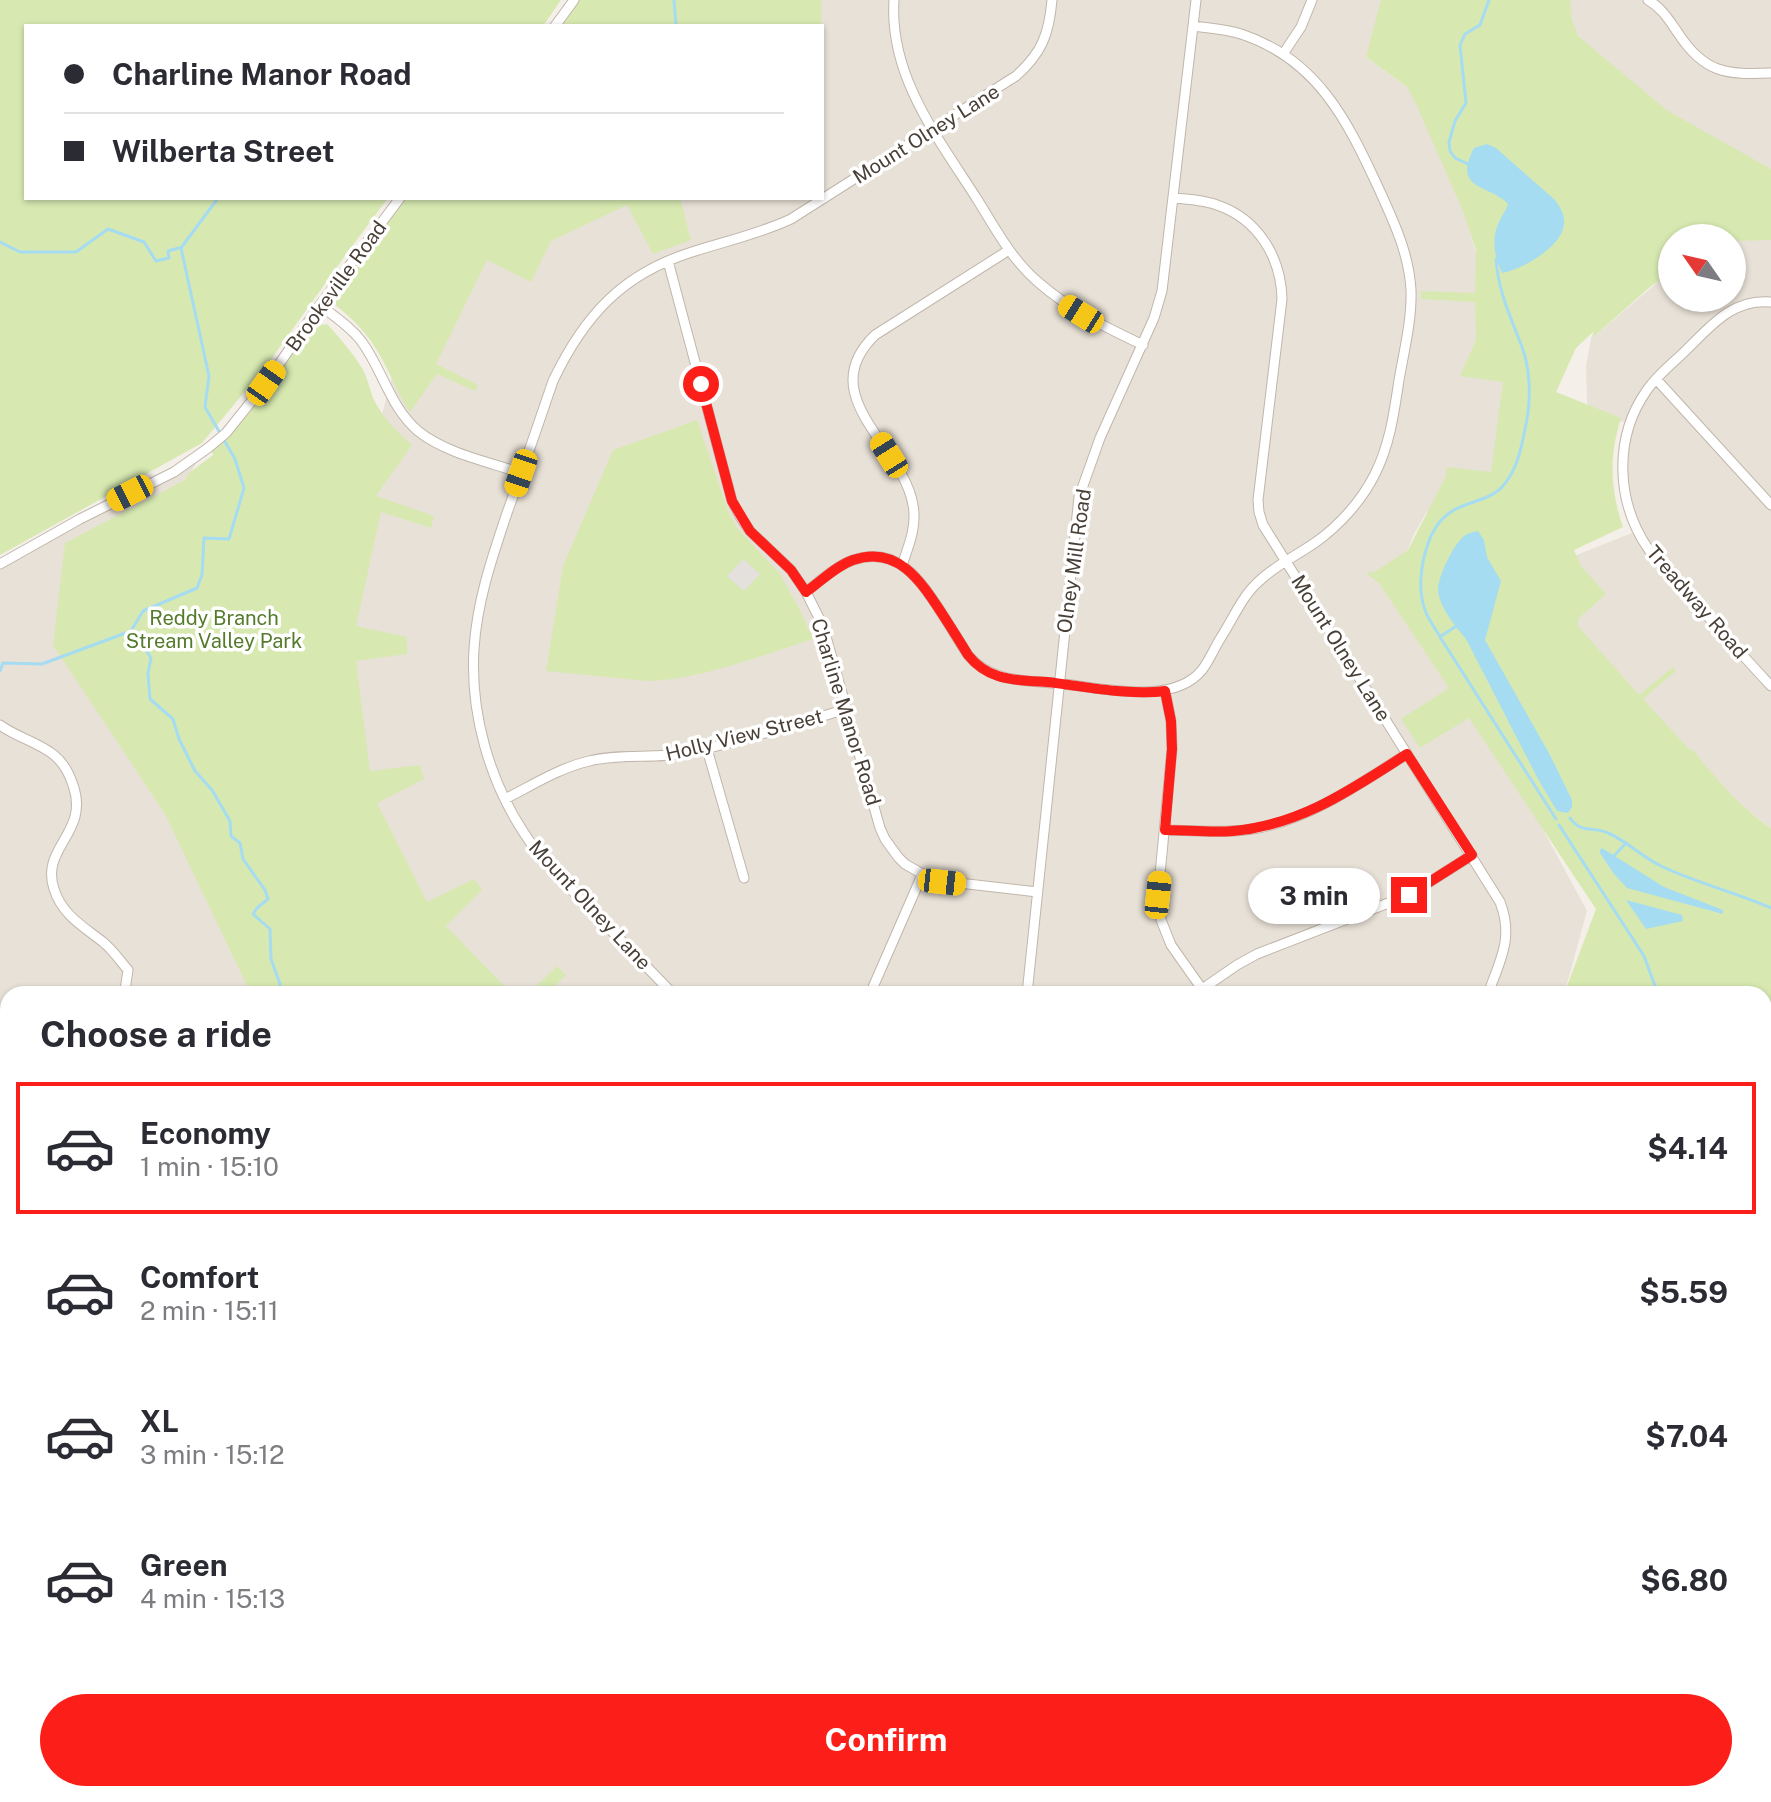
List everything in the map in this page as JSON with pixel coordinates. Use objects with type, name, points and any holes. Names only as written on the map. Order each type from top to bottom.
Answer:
[{"type":"street","points":[[556,24],[574,0]]},
{"type":"street","points":[[894,0],[898,50],[913,96],[1009,250],[1035,280],[1064,303],[1097,324],[1143,345]]},
{"type":"street","name":"Mount Olney Lane","points":[[824,198],[1016,76],[1032,61],[1042,45],[1052,0]]},
{"type":"street","name":"Olney Mill Road","points":[[1028,986],[1079,497],[1100,438],[1154,318],[1162,291],[1196,0]]},
{"type":"street","points":[[1283,54],[1301,27],[1312,0]]},
{"type":"street","points":[[1648,0],[1663,11],[1687,48],[1708,65],[1739,74],[1771,73]]},
{"type":"street","points":[[806,592],[848,562],[878,557],[902,565],[923,584],[976,664],[987,672],[1000,677],[1059,684],[1150,693],[1165,691],[1185,684],[1200,672],[1252,588],[1266,574],[1318,541],[1350,512],[1365,491],[1391,435],[1410,309],[1409,271],[1397,228],[1353,134],[1335,104],[1313,79],[1283,54],[1242,35],[1193,26]]},
{"type":"street","name":"Mount Olney Lane","points":[[1173,198],[1200,200],[1237,214],[1269,246],[1277,264],[1282,299],[1259,512],[1263,525],[1500,902],[1506,917],[1507,939],[1491,986]]},
{"type":"street","name":"Brookeville Road","points":[[0,564],[174,472],[226,433],[399,200]]},
{"type":"street","name":"Mount Olney Lane","points":[[665,986],[554,872],[525,834],[505,799],[491,767],[474,688],[473,650],[477,616],[487,573],[553,381],[566,354],[597,310],[643,272],[689,253],[766,230],[821,200]]},
{"type":"street","points":[[902,565],[913,532],[913,501],[904,478],[859,409],[853,388],[855,362],[875,335],[1009,250]]},
{"type":"street","name":"Charline Manor Road","points":[[668,261],[732,501],[750,531],[791,570],[823,626],[885,839],[898,857],[922,875],[942,882],[1037,892]]},
{"type":"street","name":"Treadway Road","points":[[1771,302],[1746,303],[1719,317],[1656,379],[1637,405],[1622,462],[1624,491],[1631,518],[1650,552],[1771,686]]},
{"type":"street","points":[[320,305],[361,341],[394,403],[418,431],[448,448],[521,473]]},
{"type":"street","points":[[1656,379],[1771,505]]},
{"type":"street","points":[[1165,691],[1172,749],[1158,895],[1161,920],[1171,945],[1196,986]]},
{"type":"street","name":"Holly View Street","points":[[505,799],[587,761],[669,756],[707,749],[847,709]]},
{"type":"street","points":[[0,725],[53,754],[68,771],[77,795],[77,813],[72,829],[53,862],[53,886],[67,913],[106,944],[128,970],[126,986]]},
{"type":"street","points":[[707,749],[744,878]]},
{"type":"street","points":[[1165,830],[1230,831],[1283,822],[1326,804],[1407,754]]},
{"type":"street","points":[[1206,986],[1257,954],[1409,895],[1472,855]]},
{"type":"street","points":[[873,986],[922,875]]},
{"type":"shaded area","points":[[812,0],[1382,0],[1366,57],[1415,93],[1465,216],[1513,376],[1503,472],[1453,490],[1426,513],[1401,566],[1587,911],[1566,986],[476,986],[359,791],[349,674],[371,456],[397,358],[449,270],[572,200],[824,200],[824,24],[809,24]]},
{"type":"shaded area","points":[[1568,0],[1771,0],[1771,181],[1738,169],[1587,52],[1574,28]]},
{"type":"shaded area","points":[[1771,229],[1771,828],[1745,809],[1723,787],[1693,750],[1672,745],[1583,650],[1559,562],[1637,531],[1624,491],[1630,423],[1598,417],[1587,403],[1586,366],[1591,339],[1658,282],[1658,312],[1746,312],[1746,235]]},
{"type":"shaded area","points":[[203,451],[156,535],[254,986],[0,986],[0,564],[174,472]]},
{"type":"shaded area","points":[[743,559],[760,574],[744,591],[727,576]]},
{"type":"green space","points":[[0,0],[561,0],[544,24],[24,24],[24,200],[387,200],[267,365],[202,443],[0,555]]},
{"type":"green space","points":[[573,0],[821,0],[821,24],[555,24]]},
{"type":"green space","points":[[1381,0],[1570,0],[1578,36],[1668,111],[1771,169],[1771,240],[1746,241],[1746,224],[1658,224],[1658,282],[1591,339],[1594,331],[1576,348],[1556,392],[1621,418],[1614,445],[1613,472],[1623,527],[1574,550],[1581,566],[1606,594],[1578,619],[1578,626],[1639,695],[1673,667],[1676,671],[1643,699],[1739,802],[1771,828],[1771,986],[1567,986],[1596,909],[1469,718],[1420,748],[1401,719],[1449,688],[1379,583],[1367,574],[1408,550],[1446,476],[1447,467],[1491,472],[1503,382],[1460,376],[1476,340],[1475,302],[1421,299],[1421,291],[1475,293],[1476,250],[1462,209],[1407,87],[1366,57]]},
{"type":"green space","points":[[401,200],[681,200],[691,240],[653,254],[627,205],[551,241],[531,282],[487,260],[436,364],[478,385],[475,391],[437,374],[410,412],[372,342],[352,319],[327,299]]},
{"type":"green space","name":"Reddy Branch Stream Valley Park","points":[[313,318],[323,325],[327,324],[351,352],[363,370],[382,413],[412,445],[376,496],[434,516],[431,528],[381,512],[356,626],[407,637],[407,654],[356,661],[370,771],[420,765],[424,779],[377,803],[427,902],[474,879],[482,890],[446,926],[504,986],[247,986],[165,814],[53,645],[65,543],[185,480],[189,473],[213,455],[211,448]]},
{"type":"green space","points":[[697,420],[727,508],[737,528],[779,573],[813,639],[731,666],[668,680],[648,681],[546,671],[563,566],[613,450]]},
{"type":"green space","points":[[557,966],[566,975],[555,986],[536,986]]},
{"type":"water","points":[[1487,144],[1496,148],[1555,200],[1564,217],[1562,233],[1549,249],[1530,262],[1502,273],[1494,241],[1508,204],[1476,185],[1467,172],[1474,148]]},
{"type":"water","points":[[1478,531],[1484,540],[1487,557],[1501,581],[1485,640],[1572,800],[1568,813],[1557,811],[1466,639],[1441,603],[1438,590],[1446,563],[1464,536]]},
{"type":"water","points":[[1602,848],[1664,887],[1723,910],[1723,914],[1627,888],[1600,853]]},
{"type":"water","points":[[1626,900],[1682,915],[1683,921],[1646,929]]},
{"type":"waterway","points":[[674,0],[676,24]]},
{"type":"waterway","points":[[1468,164],[1455,158],[1449,142],[1455,121],[1466,103],[1460,45],[1465,34],[1480,25],[1489,0]]},
{"type":"waterway","points":[[0,671],[3,663],[42,664],[131,631],[143,611],[197,588],[202,575],[204,538],[229,539],[244,488],[235,459],[205,407],[209,376],[181,248],[217,200]]},
{"type":"waterway","points":[[0,242],[20,252],[76,252],[108,229],[144,242],[156,261],[169,258],[168,251],[179,248]]},
{"type":"waterway","points":[[1496,259],[1502,293],[1525,355],[1528,373],[1529,401],[1523,438],[1516,464],[1502,487],[1490,496],[1454,510],[1433,533],[1424,559],[1422,599],[1432,624],[1556,819]]},
{"type":"waterway","points":[[1441,636],[1458,625]]},
{"type":"waterway","points":[[131,632],[151,658],[148,674],[150,699],[173,719],[195,771],[212,790],[230,821],[231,836],[240,843],[243,859],[265,890],[268,899],[253,914],[270,929],[271,959],[280,986]]},
{"type":"waterway","points":[[1570,818],[1578,826],[1615,836],[1674,872],[1771,908]]},
{"type":"waterway","points":[[1559,825],[1644,956],[1655,986]]},
{"type":"waterway","points":[[1614,856],[1625,844]]},
{"type":"route","points":[[701,384],[732,501],[750,531],[791,570],[806,592],[848,562],[878,557],[889,559],[909,569],[923,584],[968,655],[987,672],[1000,677],[1059,684],[1150,693],[1165,691],[1172,749],[1165,830],[1230,831],[1283,822],[1326,804],[1407,754],[1472,855],[1409,895]]}]
